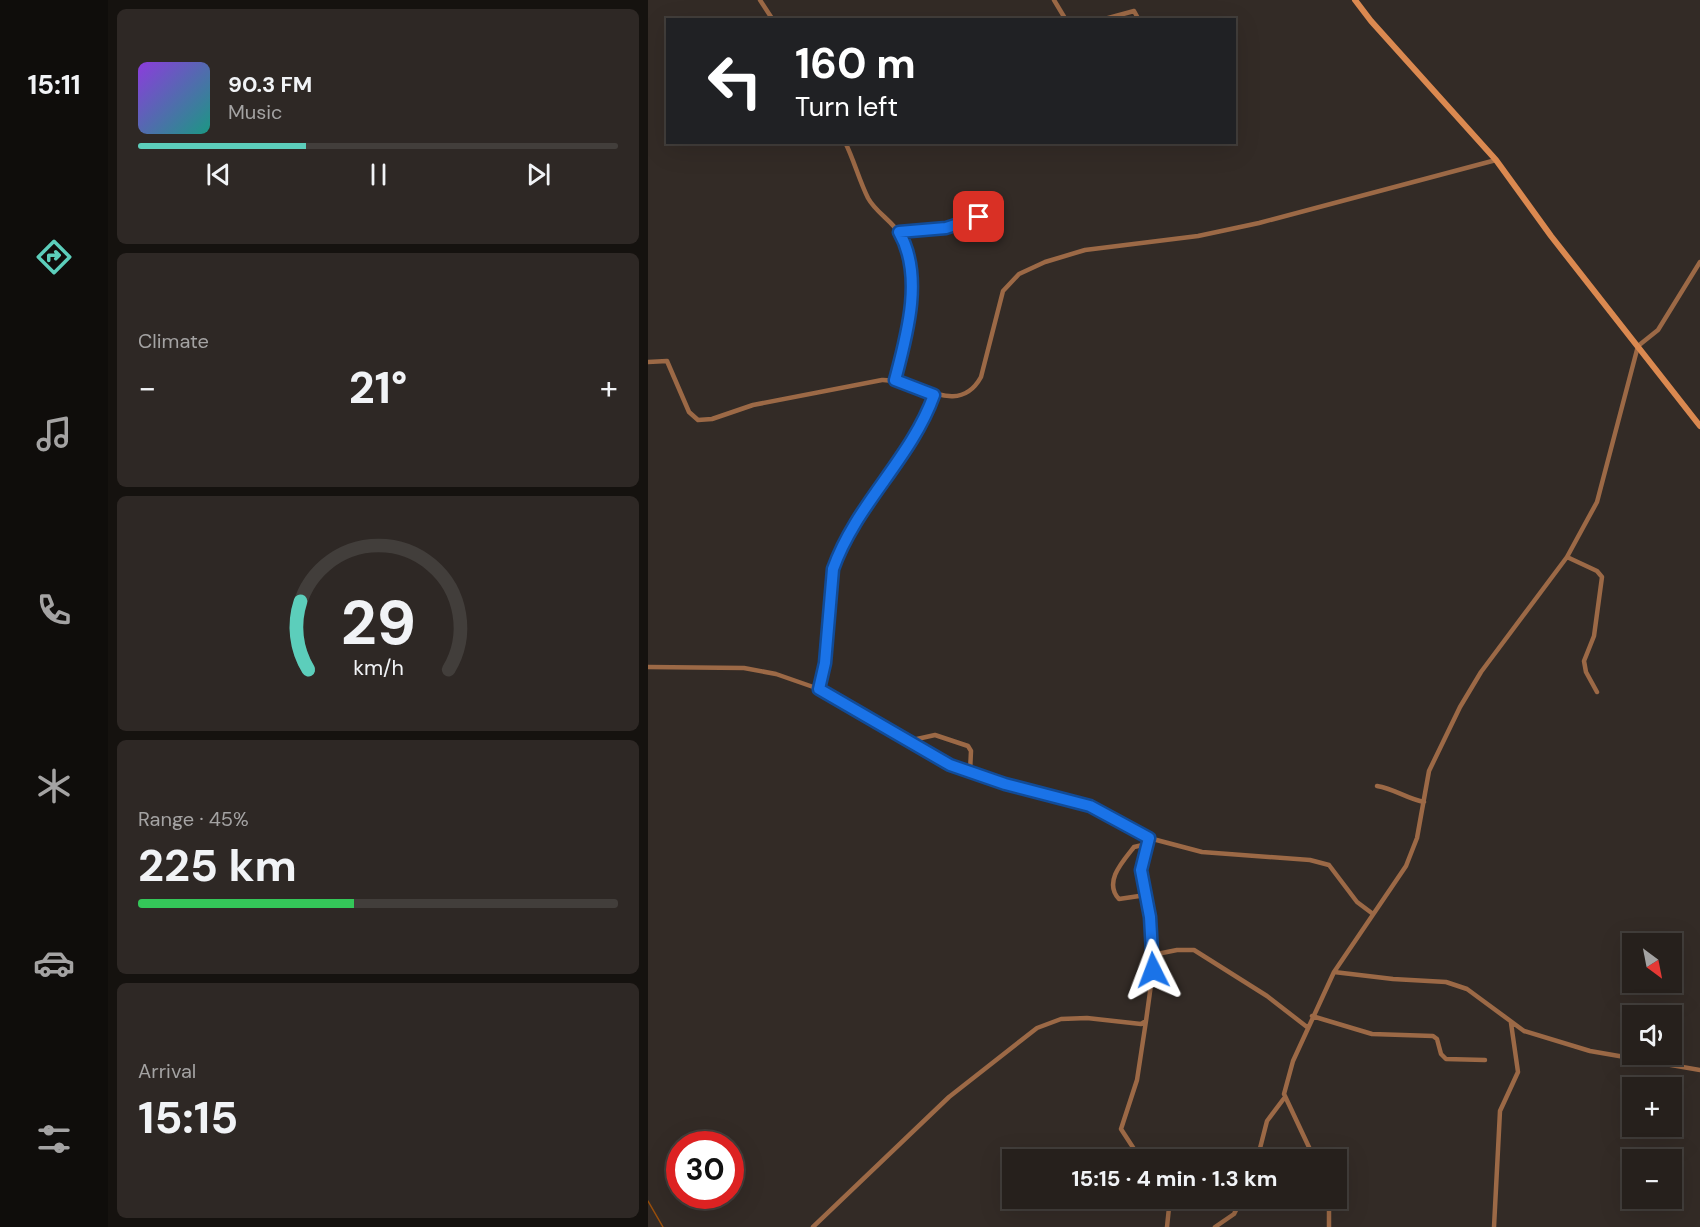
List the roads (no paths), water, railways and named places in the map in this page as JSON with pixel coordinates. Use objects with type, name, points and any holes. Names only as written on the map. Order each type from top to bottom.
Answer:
[{"type":"street","points":[[759,0],[772,18]]},
{"type":"street","points":[[1054,0],[1065,18]]},
{"type":"street","points":[[1356,0],[1371,21],[1496,160],[1551,236],[1698,419],[1700,426]]},
{"type":"street","points":[[1108,18],[1134,11],[1138,18]]},
{"type":"street","points":[[846,144],[871,202],[899,232],[906,247],[911,284],[909,323],[895,380]]},
{"type":"street","points":[[648,362],[667,361],[689,412],[698,420],[712,419],[743,407],[783,398],[895,380],[934,395],[963,395],[974,390],[981,377],[1003,291],[1019,274],[1045,262],[1085,250],[1198,236],[1260,223],[1496,160]]},
{"type":"street","points":[[899,232],[946,228],[991,214]]},
{"type":"street","points":[[1260,1149],[1268,1121],[1285,1097],[1290,1071],[1312,1016],[1334,972],[1406,866],[1417,838],[1429,771],[1460,707],[1481,672],[1567,557],[1597,502],[1638,346],[1658,330],[1700,262]]},
{"type":"street","points":[[819,689],[825,663],[833,569],[838,555],[856,521],[907,450],[922,424],[934,395]]},
{"type":"street","points":[[1567,557],[1597,571],[1602,577],[1594,636],[1584,661],[1586,672],[1597,692]]},
{"type":"street","points":[[648,666],[744,668],[776,674],[819,689],[950,765],[1090,806],[1148,841],[1202,852],[1322,863],[1336,872],[1357,902],[1373,914]]},
{"type":"street","points":[[907,741],[935,735],[968,746],[971,751],[969,772]]},
{"type":"street","points":[[1377,786],[1392,789],[1401,796],[1424,802]]},
{"type":"street","points":[[1134,1149],[1121,1130],[1137,1080],[1149,1013],[1152,955],[1141,870],[1148,841]]},
{"type":"street","points":[[1146,896],[1119,899],[1113,886],[1116,872],[1134,847],[1148,841]]},
{"type":"street","points":[[1152,955],[1177,950],[1194,950],[1266,996],[1308,1028]]},
{"type":"street","points":[[1334,972],[1446,982],[1467,989],[1524,1031],[1583,1050],[1700,1070]]},
{"type":"street","points":[[1312,1016],[1372,1034],[1433,1036],[1437,1039],[1441,1054],[1446,1059],[1485,1060]]},
{"type":"street","points":[[813,1227],[950,1097],[1037,1028],[1061,1018],[1087,1018],[1141,1024],[1146,1021]]},
{"type":"street","points":[[1494,1227],[1500,1111],[1518,1072],[1511,1023]]},
{"type":"street","points":[[1285,1097],[1310,1149]]},
{"type":"street","points":[[1167,1227],[1169,1209]]},
{"type":"street","points":[[1215,1227],[1234,1214],[1236,1209]]},
{"type":"street","points":[[1329,1209],[1329,1227]]},
{"type":"waterway","points":[[648,1201],[663,1227]]}]
